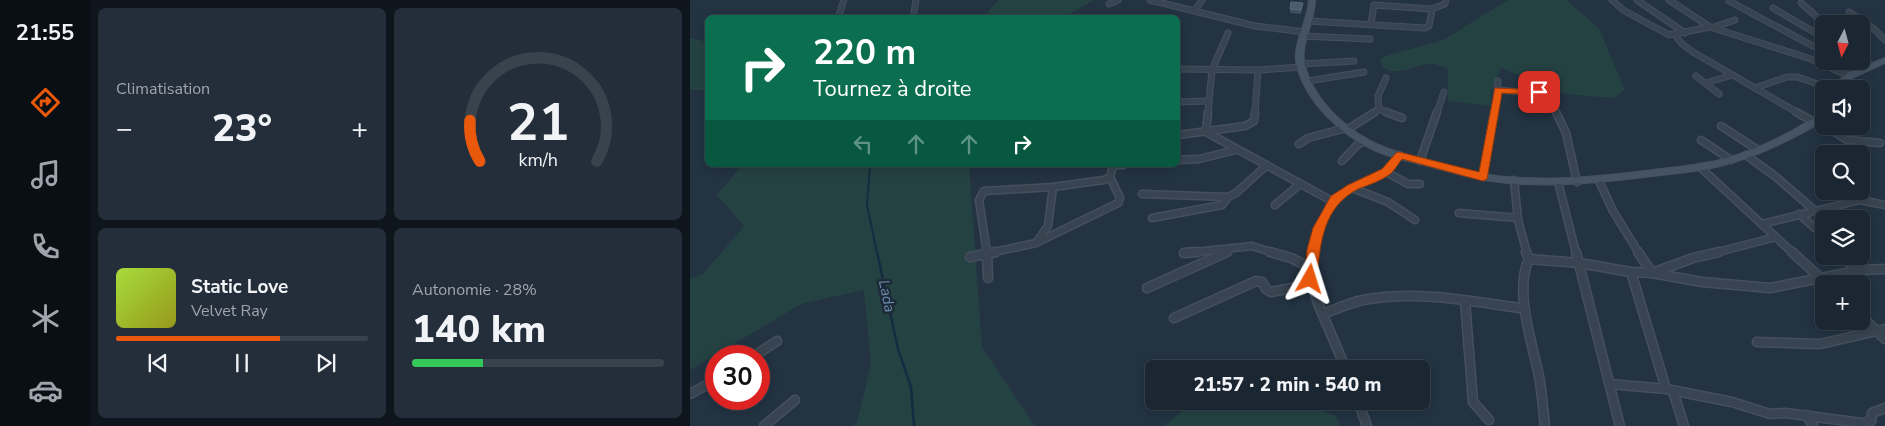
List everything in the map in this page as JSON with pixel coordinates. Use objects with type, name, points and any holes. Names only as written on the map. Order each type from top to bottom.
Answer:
[{"type":"street","points":[[839,15],[844,0]]},
{"type":"street","points":[[914,15],[916,0]]},
{"type":"street","points":[[1110,4],[1118,0]]},
{"type":"street","points":[[1152,0],[1270,29],[1303,34],[1370,39]]},
{"type":"street","points":[[1195,10],[1202,0]]},
{"type":"street","points":[[1312,0],[1309,21],[1298,49],[1301,66],[1314,96],[1323,107],[1347,128],[1375,147],[1483,177],[1558,182],[1599,181],[1700,167],[1746,155],[1815,125]]},
{"type":"street","points":[[1411,0],[1412,6]]},
{"type":"street","points":[[1371,23],[1374,5],[1412,6],[1432,10],[1442,7],[1446,0]]},
{"type":"street","points":[[1612,0],[1623,10],[1665,33],[1675,35],[1735,20]]},
{"type":"street","points":[[1637,0],[1685,33]]},
{"type":"street","points":[[1670,0],[1712,27],[1811,59],[1849,76]]},
{"type":"street","points":[[1729,1],[1815,47]]},
{"type":"street","points":[[1801,3],[1815,16]]},
{"type":"street","points":[[1773,8],[1815,33]]},
{"type":"street","points":[[1309,21],[1371,23],[1427,28],[1432,10]]},
{"type":"street","points":[[1849,12],[1875,30],[1885,40]]},
{"type":"street","points":[[1870,29],[1875,30]]},
{"type":"street","points":[[1206,132],[1207,101],[1212,70],[1228,33]]},
{"type":"street","points":[[1675,35],[1685,47],[1755,88],[1815,119]]},
{"type":"street","points":[[1870,66],[1885,60]]},
{"type":"street","points":[[1180,69],[1258,70],[1354,61]]},
{"type":"street","points":[[1180,134],[1245,126],[1254,121],[1258,70]]},
{"type":"street","points":[[1845,80],[1860,70]]},
{"type":"street","points":[[1308,82],[1364,72]]},
{"type":"street","points":[[1706,83],[1732,75]]},
{"type":"street","points":[[1696,76],[1719,94]]},
{"type":"street","points":[[1755,88],[1787,77],[1798,78],[1815,84]]},
{"type":"street","points":[[1379,109],[1378,96],[1386,78]]},
{"type":"street","points":[[1483,177],[1498,81]]},
{"type":"street","points":[[1498,90],[1539,92],[1549,98],[1566,133],[1577,182]]},
{"type":"street","points":[[1420,161],[1434,126],[1444,92]]},
{"type":"street","points":[[1180,102],[1207,101]]},
{"type":"street","points":[[1379,109],[1402,118]]},
{"type":"street","points":[[1299,144],[1308,138],[1347,128],[1379,109]]},
{"type":"street","points":[[1721,126],[1758,150]]},
{"type":"street","points":[[1206,132],[1332,201]]},
{"type":"street","points":[[1840,135],[1847,140],[1880,143]]},
{"type":"street","points":[[1701,140],[1731,160]]},
{"type":"street","points":[[1342,161],[1357,145],[1364,141]]},
{"type":"street","points":[[1180,160],[1199,159],[1236,150]]},
{"type":"street","points":[[1342,360],[1312,284],[1311,268],[1319,228],[1332,201],[1352,188],[1386,172],[1399,155]]},
{"type":"street","points":[[1746,155],[1776,177],[1814,210]]},
{"type":"street","points":[[1152,218],[1222,205],[1228,197],[1236,193],[1267,165]]},
{"type":"street","points":[[970,257],[1036,243],[1118,203],[1120,198],[1110,177],[1112,167]]},
{"type":"street","points":[[1700,167],[1817,275]]},
{"type":"street","points":[[1386,172],[1408,184],[1420,184]]},
{"type":"street","points":[[988,278],[988,252],[979,200],[980,195],[984,191],[1053,187],[1104,180],[1110,177]]},
{"type":"street","points":[[1514,180],[1524,250],[1529,259]]},
{"type":"street","points":[[1599,181],[1613,211],[1652,273]]},
{"type":"street","points":[[1558,182],[1620,426]]},
{"type":"street","points":[[1275,205],[1300,184]]},
{"type":"street","points":[[1036,243],[1048,226],[1053,187]]},
{"type":"street","points":[[1352,188],[1388,202],[1415,220]]},
{"type":"street","points":[[1142,194],[1228,197]]},
{"type":"street","points":[[1762,224],[1860,200],[1885,204]]},
{"type":"street","points":[[1459,212],[1518,218]]},
{"type":"street","points":[[1799,214],[1815,228]]},
{"type":"street","points":[[1652,273],[1693,258],[1776,237]]},
{"type":"street","points":[[1184,253],[1252,246],[1265,249],[1311,268]]},
{"type":"street","points":[[1147,288],[1235,249]]},
{"type":"street","points":[[1529,259],[1579,262],[1631,272],[1652,273],[1702,282],[1770,288],[1815,283]]},
{"type":"street","points":[[1529,259],[1524,270],[1525,309],[1539,378],[1545,426]]},
{"type":"street","points":[[1851,265],[1856,272]]},
{"type":"street","points":[[1846,275],[1856,272],[1885,270]]},
{"type":"street","points":[[1631,272],[1669,390],[1684,426]]},
{"type":"street","points":[[1174,318],[1256,281],[1262,282],[1266,289],[1271,292],[1312,284]]},
{"type":"street","points":[[1323,314],[1361,300],[1377,298],[1435,297],[1525,309]]},
{"type":"street","points":[[1465,301],[1473,402],[1489,420]]},
{"type":"street","points":[[1870,323],[1881,331],[1885,339]]},
{"type":"street","points":[[1757,342],[1820,344],[1881,331]]},
{"type":"street","points":[[770,346],[777,341]]},
{"type":"street","points":[[1610,384],[1669,390],[1732,402],[1751,407],[1761,413],[1807,415],[1873,424],[1872,413],[1885,408]]},
{"type":"street","points":[[690,394],[705,386]]},
{"type":"street","points":[[764,426],[795,400]]},
{"type":"street","points":[[1361,410],[1366,426]]},
{"type":"street","points":[[1807,415],[1812,426]]},
{"type":"green space","points":[[998,0],[1094,0],[1068,15],[986,15]]},
{"type":"green space","points":[[1508,0],[1566,0],[1599,28],[1625,90],[1613,98],[1564,94],[1501,68],[1491,90],[1491,106],[1448,101],[1448,69],[1440,66],[1434,64],[1395,71],[1388,70],[1383,66],[1380,59],[1443,40]]},
{"type":"green space","points":[[690,38],[705,42],[705,91],[690,90]]},
{"type":"green space","points":[[740,167],[969,167],[982,347],[1035,426],[853,426],[857,422],[871,364],[864,290],[801,304],[732,345],[705,345],[705,361],[690,370],[690,279],[703,274],[744,226],[717,195]]},
{"type":"green space","points":[[1182,410],[1321,410],[1336,416],[1340,426],[1165,426]]},
{"type":"building","points":[[1291,2],[1303,3],[1301,10],[1290,9]]},
{"type":"waterway","name":"Lada","points":[[870,167],[867,205],[877,253]]},
{"type":"waterway","name":"Lada","points":[[877,252],[898,349],[911,387],[914,426]]},
{"type":"route","points":[[1310,279],[1313,250],[1319,228],[1332,201],[1352,188],[1386,172],[1399,155],[1483,177],[1498,90],[1539,92]]}]
